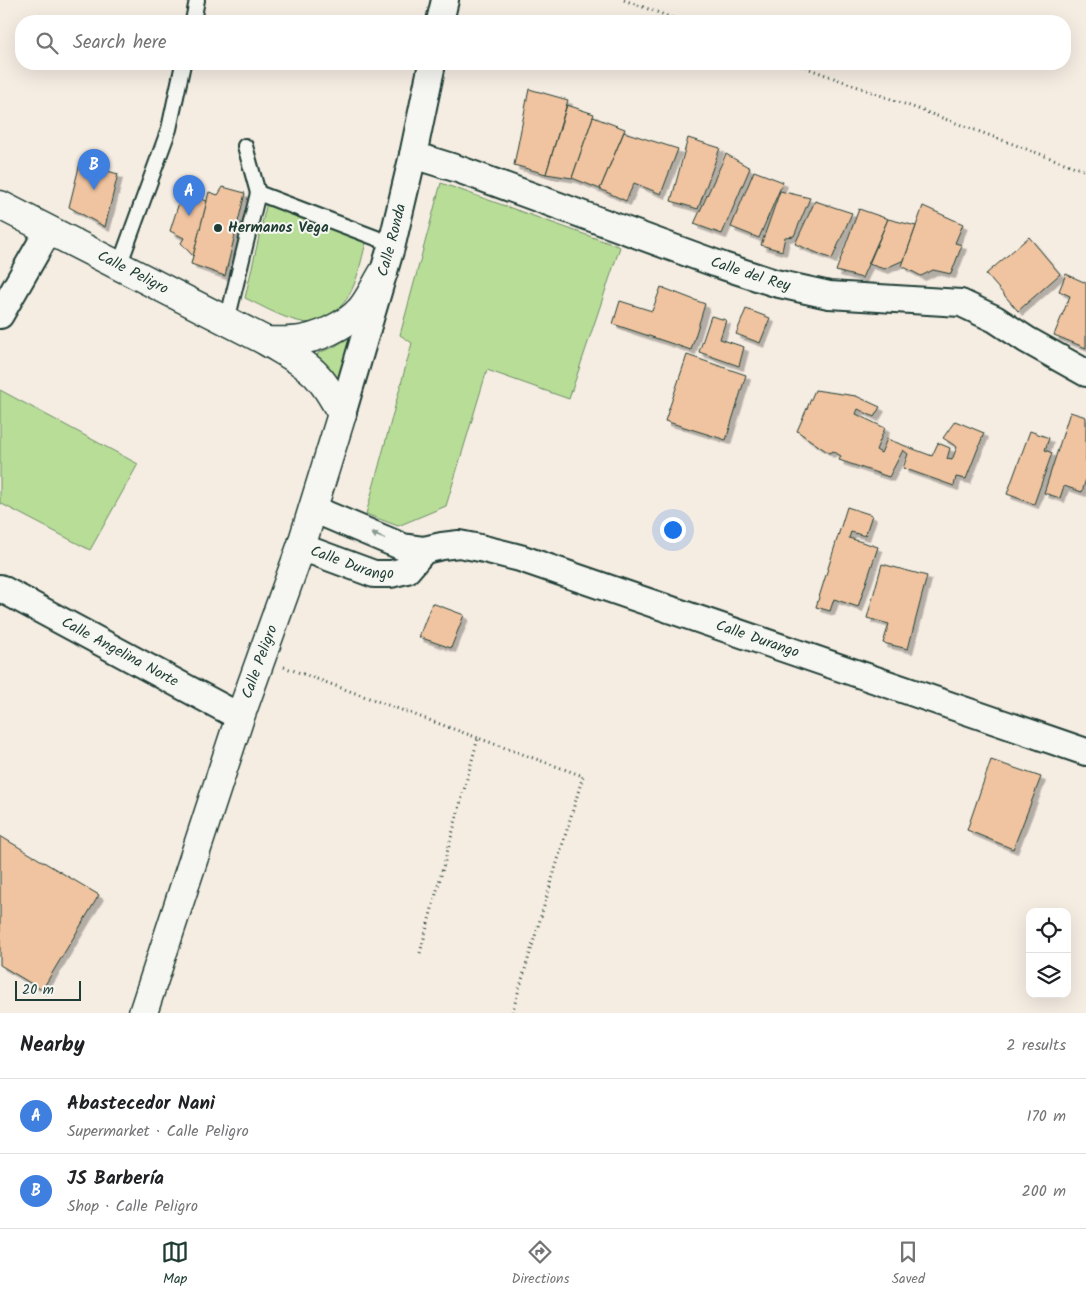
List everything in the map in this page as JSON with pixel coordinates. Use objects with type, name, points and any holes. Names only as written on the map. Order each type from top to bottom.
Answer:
[{"type":"main road","name":"Calle Peligro","points":[[0,205],[266,341],[317,375],[325,384],[342,414],[301,547],[240,717],[143,1013]]},
{"type":"main road","name":"Calle Peligro","points":[[266,341],[291,342],[326,334],[359,312],[383,273]]},
{"type":"street","points":[[441,15],[445,0]]},
{"type":"street","name":"Calle Ronda","points":[[342,414],[392,244],[431,70]]},
{"type":"street","name":"Calle del Rey","points":[[413,155],[458,169],[714,263],[775,283],[829,295],[962,303],[995,319],[1027,340],[1086,373]]},
{"type":"street","points":[[0,315],[48,231]]},
{"type":"street","name":"Calle Durango","points":[[313,509],[403,547],[424,550],[458,544],[520,558],[1086,752]]},
{"type":"street","name":"Calle Durango","points":[[301,547],[374,574],[391,574],[407,570],[424,550]]},
{"type":"street","name":"Calle Angelina Norte","points":[[0,588],[240,717]]},
{"type":"lane","points":[[194,15],[197,0]]},
{"type":"lane","points":[[118,266],[169,129],[182,70]]},
{"type":"lane","points":[[227,321],[258,193],[245,146]]},
{"type":"lane","points":[[258,193],[392,244]]},
{"type":"path","points":[[624,0],[665,15]]},
{"type":"path","points":[[812,70],[1086,172]]},
{"type":"path","points":[[261,658],[583,776],[512,1013]]},
{"type":"path","points":[[420,952],[478,738]]},
{"type":"green space","points":[[441,183],[620,247],[569,399],[487,370],[446,506],[398,526],[366,514],[412,343],[400,335]]},
{"type":"green space","points":[[267,202],[367,239],[350,294],[335,311],[325,318],[308,323],[302,322],[287,318],[245,298]]},
{"type":"green space","points":[[364,328],[348,384],[316,365],[318,353],[334,347]]},
{"type":"green space","points":[[0,390],[138,464],[90,550],[0,503]]},
{"type":"building","points":[[529,89],[568,100],[546,174],[514,165]]},
{"type":"building","points":[[567,105],[594,114],[572,178],[546,174]]},
{"type":"building","points":[[593,117],[625,129],[600,189],[572,178]]},
{"type":"building","points":[[624,132],[678,149],[661,194],[634,183],[626,201],[600,189]]},
{"type":"building","points":[[688,138],[720,148],[698,209],[671,201]]},
{"type":"building","points":[[726,154],[750,168],[722,234],[694,224]]},
{"type":"building","points":[[80,163],[118,174],[105,227],[69,207]]},
{"type":"building","points":[[754,171],[783,182],[759,238],[731,227]]},
{"type":"building","name":"Hermanos Vega","points":[[223,187],[245,193],[225,276],[191,264],[209,192],[218,195]]},
{"type":"building","points":[[780,191],[810,198],[794,236],[785,237],[782,251],[761,245]]},
{"type":"building","points":[[182,193],[207,201],[193,256],[181,243],[184,238],[170,231]]},
{"type":"building","points":[[815,201],[852,213],[832,259],[795,244]]},
{"type":"building","points":[[923,206],[963,224],[955,243],[962,245],[951,274],[933,270],[921,276],[902,266]]},
{"type":"building","points":[[859,209],[888,219],[862,278],[836,271]]},
{"type":"building","points":[[888,219],[916,226],[904,260],[884,269],[869,264]]},
{"type":"building","points":[[1029,237],[1060,274],[1018,311],[986,274]]},
{"type":"building","points":[[1066,274],[1086,283],[1086,348],[1054,335],[1070,296],[1059,291]]},
{"type":"building","points":[[661,287],[705,304],[691,350],[613,324],[620,301],[652,311]]},
{"type":"building","points":[[746,309],[770,318],[760,343],[736,334]]},
{"type":"building","points":[[711,316],[726,320],[720,339],[744,347],[739,366],[699,352]]},
{"type":"building","points":[[687,355],[746,375],[726,440],[665,421]]},
{"type":"building","points":[[815,390],[856,396],[880,407],[874,417],[858,409],[856,414],[885,428],[876,450],[881,453],[887,439],[932,456],[938,443],[950,448],[947,459],[952,460],[957,447],[943,438],[955,421],[984,433],[966,479],[956,477],[954,486],[903,468],[908,454],[903,450],[889,477],[839,460],[841,456],[833,451],[829,453],[797,431]]},
{"type":"building","points":[[1070,412],[1086,417],[1086,479],[1082,492],[1064,486],[1060,498],[1044,493]]},
{"type":"building","points":[[1030,431],[1049,438],[1045,450],[1052,453],[1034,504],[1007,494]]},
{"type":"building","points":[[847,507],[872,515],[865,536],[851,532],[849,538],[878,547],[858,607],[834,599],[830,611],[816,607]]},
{"type":"building","points":[[882,564],[927,576],[908,649],[883,643],[889,624],[867,618]]},
{"type":"building","points":[[432,603],[464,615],[451,648],[419,637]]},
{"type":"building","points":[[991,760],[1041,777],[1013,849],[967,830]]},
{"type":"building","points":[[0,836],[99,895],[42,990],[0,965]]},
{"type":"place","name":"JS Barbería","points":[[94,190]]},
{"type":"place","name":"Abastecedor Nani","points":[[189,216]]},
{"type":"place","name":"Hermanos Vega","points":[[218,228]]}]
